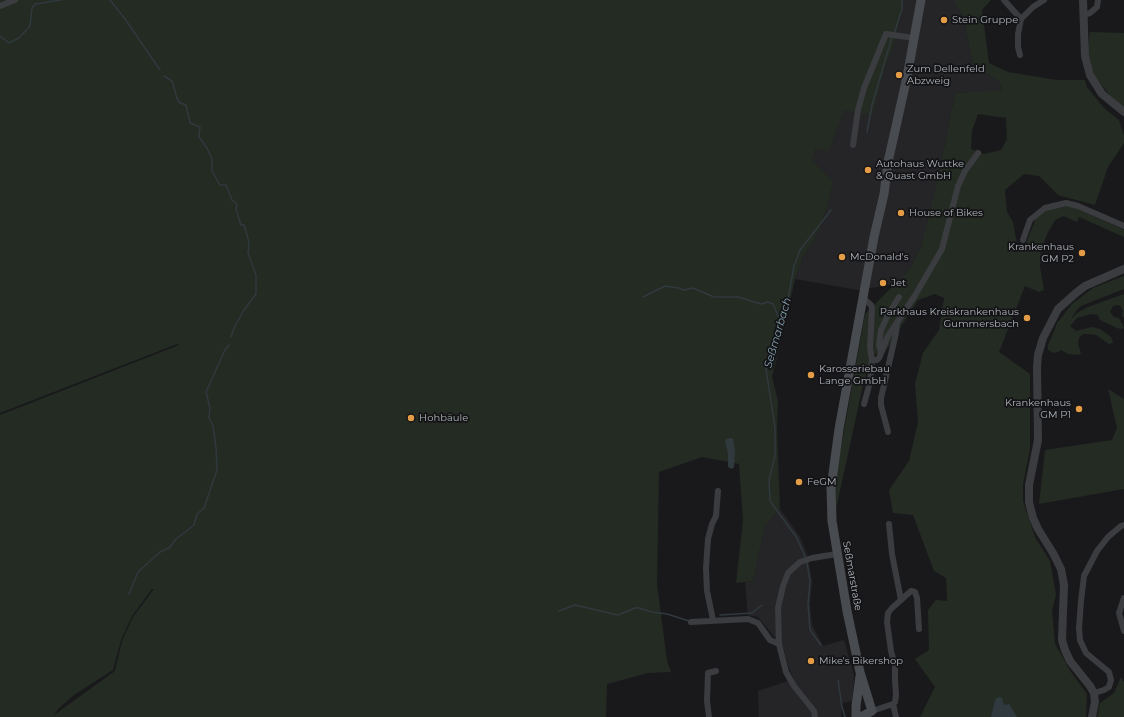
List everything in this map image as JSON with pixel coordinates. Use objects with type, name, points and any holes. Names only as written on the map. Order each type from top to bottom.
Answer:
[{"type":"main road","name":"Seßmarstraße","points":[[874,714],[860,672],[847,611],[832,521],[831,488],[838,437],[863,298],[883,200],[888,162],[921,0]]},
{"type":"main road","points":[[856,717],[860,672]]},
{"type":"main road","points":[[861,717],[874,714]]},
{"type":"street","points":[[0,6],[15,0]]},
{"type":"street","points":[[1004,0],[1021,19]]},
{"type":"street","points":[[1020,55],[1018,47],[1018,34],[1021,19],[1033,7],[1044,0]]},
{"type":"street","points":[[1083,0],[1085,15],[1085,56],[1090,75],[1102,94],[1124,112]]},
{"type":"street","points":[[1085,15],[1097,7],[1098,0]]},
{"type":"street","points":[[853,145],[858,110],[864,88],[886,34],[914,38]]},
{"type":"street","points":[[872,360],[877,360],[888,336],[914,297],[942,249],[958,186],[965,171],[978,153]]},
{"type":"street","points":[[1023,240],[1030,220],[1045,208],[1066,203],[1078,206],[1124,226]]},
{"type":"street","points":[[1092,717],[1095,702],[1094,693],[1070,661],[1062,640],[1064,585],[1061,569],[1053,552],[1038,529],[1033,518],[1029,502],[1029,485],[1038,440],[1037,367],[1038,355],[1043,338],[1058,308],[1085,286],[1124,269]]},
{"type":"street","points":[[881,352],[880,330],[899,297]]},
{"type":"street","points":[[863,298],[871,305],[872,308],[870,348],[872,360],[870,382],[864,404]]},
{"type":"street","points":[[888,432],[881,405],[881,398],[897,323]]},
{"type":"street","points":[[713,620],[707,591],[706,568],[708,539],[716,516],[718,491]]},
{"type":"street","points":[[889,524],[892,554],[901,600]]},
{"type":"street","points":[[1094,693],[1109,687],[1111,680],[1109,672],[1086,653],[1080,640],[1079,628],[1084,576],[1097,551],[1108,537],[1124,525]]},
{"type":"street","points":[[816,717],[814,711],[794,686],[786,672],[779,644],[778,608],[783,586],[788,574],[800,562],[812,558],[837,554]]},
{"type":"street","points":[[874,714],[895,702],[895,666],[891,651],[887,622],[888,613],[911,591],[915,592],[917,598],[919,629]]},
{"type":"street","points":[[1124,598],[1119,613],[1124,631]]},
{"type":"street","points":[[691,622],[748,619],[758,623],[770,640],[779,644]]},
{"type":"street","points":[[709,717],[707,702],[708,673],[716,671]]},
{"type":"street","points":[[893,704],[896,717]]},
{"type":"shaded area","points":[[0,0],[903,0],[896,40],[884,70],[872,116],[844,110],[829,151],[816,149],[812,160],[834,182],[819,232],[804,255],[795,279],[772,377],[778,401],[777,428],[780,509],[765,526],[753,581],[736,583],[743,520],[739,464],[702,457],[659,472],[657,584],[667,661],[671,672],[648,673],[607,684],[606,717],[0,717],[0,415],[179,345],[177,344],[0,413]],"holes":[[[152,589],[154,589],[133,617],[122,641],[115,671],[54,715],[58,709],[74,695],[113,670],[121,640],[132,616]]]},
{"type":"shaded area","points":[[903,0],[955,0],[955,4],[962,14],[974,67],[999,81],[1002,91],[955,93],[940,169],[921,246],[910,269],[895,284],[858,290],[795,279],[804,255],[819,232],[834,182],[812,160],[816,149],[829,150],[844,110],[884,70],[896,40]]},
{"type":"shaded area","points":[[955,0],[991,0],[982,10],[989,63],[1008,72],[1057,80],[1085,80],[1087,87],[1104,108],[1119,120],[1124,136],[1124,143],[1108,167],[1095,205],[1058,195],[1039,176],[1024,174],[1005,190],[1007,212],[1013,222],[1017,244],[1025,246],[1036,218],[1050,208],[1064,205],[1072,206],[1124,230],[1124,237],[1079,217],[1077,222],[1063,216],[1055,220],[1047,234],[1041,250],[1040,267],[1044,290],[1039,292],[1025,286],[999,352],[1030,374],[1030,449],[1023,484],[1023,501],[1035,537],[1050,561],[1056,595],[1052,610],[1055,644],[1071,672],[1087,694],[1086,717],[920,717],[935,687],[915,659],[929,650],[928,610],[936,600],[947,601],[946,578],[934,571],[913,515],[893,513],[889,490],[909,461],[918,422],[915,384],[923,353],[939,330],[944,298],[935,294],[918,300],[885,352],[872,355],[863,385],[836,509],[835,481],[865,314],[910,269],[921,246],[940,169],[955,93],[1002,90],[999,81],[974,67],[962,14],[955,4]],"holes":[[[978,114],[1006,118],[1007,139],[1001,150],[984,154],[971,149],[972,131]]]},
{"type":"shaded area","points":[[1090,32],[1124,33],[1124,108],[1110,96],[1095,76],[1090,63],[1088,50]]},
{"type":"shaded area","points":[[1124,276],[1124,289],[1081,306],[1071,319],[1077,313],[1088,307],[1124,294],[1124,318],[1122,315],[1123,310],[1119,305],[1113,306],[1110,312],[1114,317],[1119,318],[1124,328],[1117,328],[1100,320],[1098,315],[1091,314],[1077,318],[1070,326],[1076,331],[1092,327],[1100,329],[1111,337],[1112,343],[1109,344],[1096,335],[1083,334],[1079,338],[1078,344],[1081,353],[1079,355],[1068,354],[1061,350],[1053,353],[1048,350],[1048,345],[1057,323],[1072,304],[1093,288]]},
{"type":"shaded area","points":[[1108,389],[1124,399],[1124,489],[1039,504],[1045,450],[1112,440],[1117,428]]},
{"type":"shaded area","points":[[726,439],[733,439],[735,452],[734,467],[732,469],[728,467],[728,454],[725,441]]},
{"type":"shaded area","points":[[780,509],[800,537],[808,557],[812,581],[810,604],[812,625],[823,646],[844,640],[854,675],[853,701],[842,703],[841,717],[759,717],[758,691],[794,679],[789,669],[783,647],[758,617],[748,615],[745,582],[753,581],[765,526]]},
{"type":"shaded area","points":[[1121,677],[1124,682],[1124,717],[1097,717],[1100,703],[1114,693]]},
{"type":"shaded area","points":[[998,697],[1002,698],[1004,705],[1009,704],[1017,717],[991,717],[995,700]]},
{"type":"waterway","points":[[0,36],[9,43],[19,38],[30,26],[32,8],[35,4],[61,0]]},
{"type":"waterway","points":[[110,0],[160,70]]},
{"type":"waterway","name":"Seßmarbach","points":[[894,34],[902,9],[902,0]]},
{"type":"waterway","name":"Seßmarbach","points":[[867,132],[872,105],[892,37]]},
{"type":"waterway","points":[[164,76],[172,81],[180,103],[186,105],[190,123],[200,127],[199,137],[207,148],[212,159],[212,171],[220,185],[226,185],[232,200],[237,204],[236,209],[241,225],[244,225],[249,242],[248,253],[256,275],[256,294],[244,310],[234,328],[231,337]]},
{"type":"waterway","name":"Seßmarbach","points":[[806,559],[797,538],[770,501],[769,480],[775,456],[775,428],[766,369],[769,355],[776,340],[787,305],[794,266],[800,250],[831,210]]},
{"type":"waterway","points":[[643,297],[665,286],[684,290],[693,288],[714,297],[738,297],[761,304],[768,302],[773,304],[778,316],[783,316]]},
{"type":"waterway","points":[[129,594],[138,572],[160,552],[169,548],[176,539],[194,525],[197,514],[204,508],[217,470],[213,426],[209,418],[210,408],[206,392],[225,350],[229,345]]},
{"type":"waterway","name":"Seßmarbach","points":[[807,563],[810,581],[808,604],[810,630],[821,645]]},
{"type":"waterway","points":[[559,611],[575,605],[618,615],[635,608],[639,608],[667,614],[689,621]]},
{"type":"waterway","points":[[720,615],[752,613],[762,605]]},
{"type":"waterway","name":"Seßmarbach","points":[[838,680],[845,717]]},
{"type":"place","name":"Stein Gruppe","points":[[944,20]]},
{"type":"place","name":"Zum Dellenfeld Abzweig","points":[[899,75]]},
{"type":"place","name":"Autohaus Wuttke & Quast GmbH","points":[[868,170]]},
{"type":"place","name":"House of Bikes","points":[[901,213]]},
{"type":"place","name":"Krankenhaus GM P2","points":[[1082,253]]},
{"type":"place","name":"McDonald's","points":[[842,257]]},
{"type":"place","name":"Jet","points":[[883,283]]},
{"type":"place","name":"Parkhaus Kreiskrankenhaus Gummersbach","points":[[1027,318]]},
{"type":"place","name":"Karosseriebau Lange GmbH","points":[[811,375]]},
{"type":"place","name":"Krankenhaus GM P1","points":[[1079,409]]},
{"type":"place","name":"Hohbäule","points":[[411,418]]},
{"type":"place","name":"FeGM","points":[[799,482]]},
{"type":"place","name":"Mike's Bikershop","points":[[811,661]]}]
